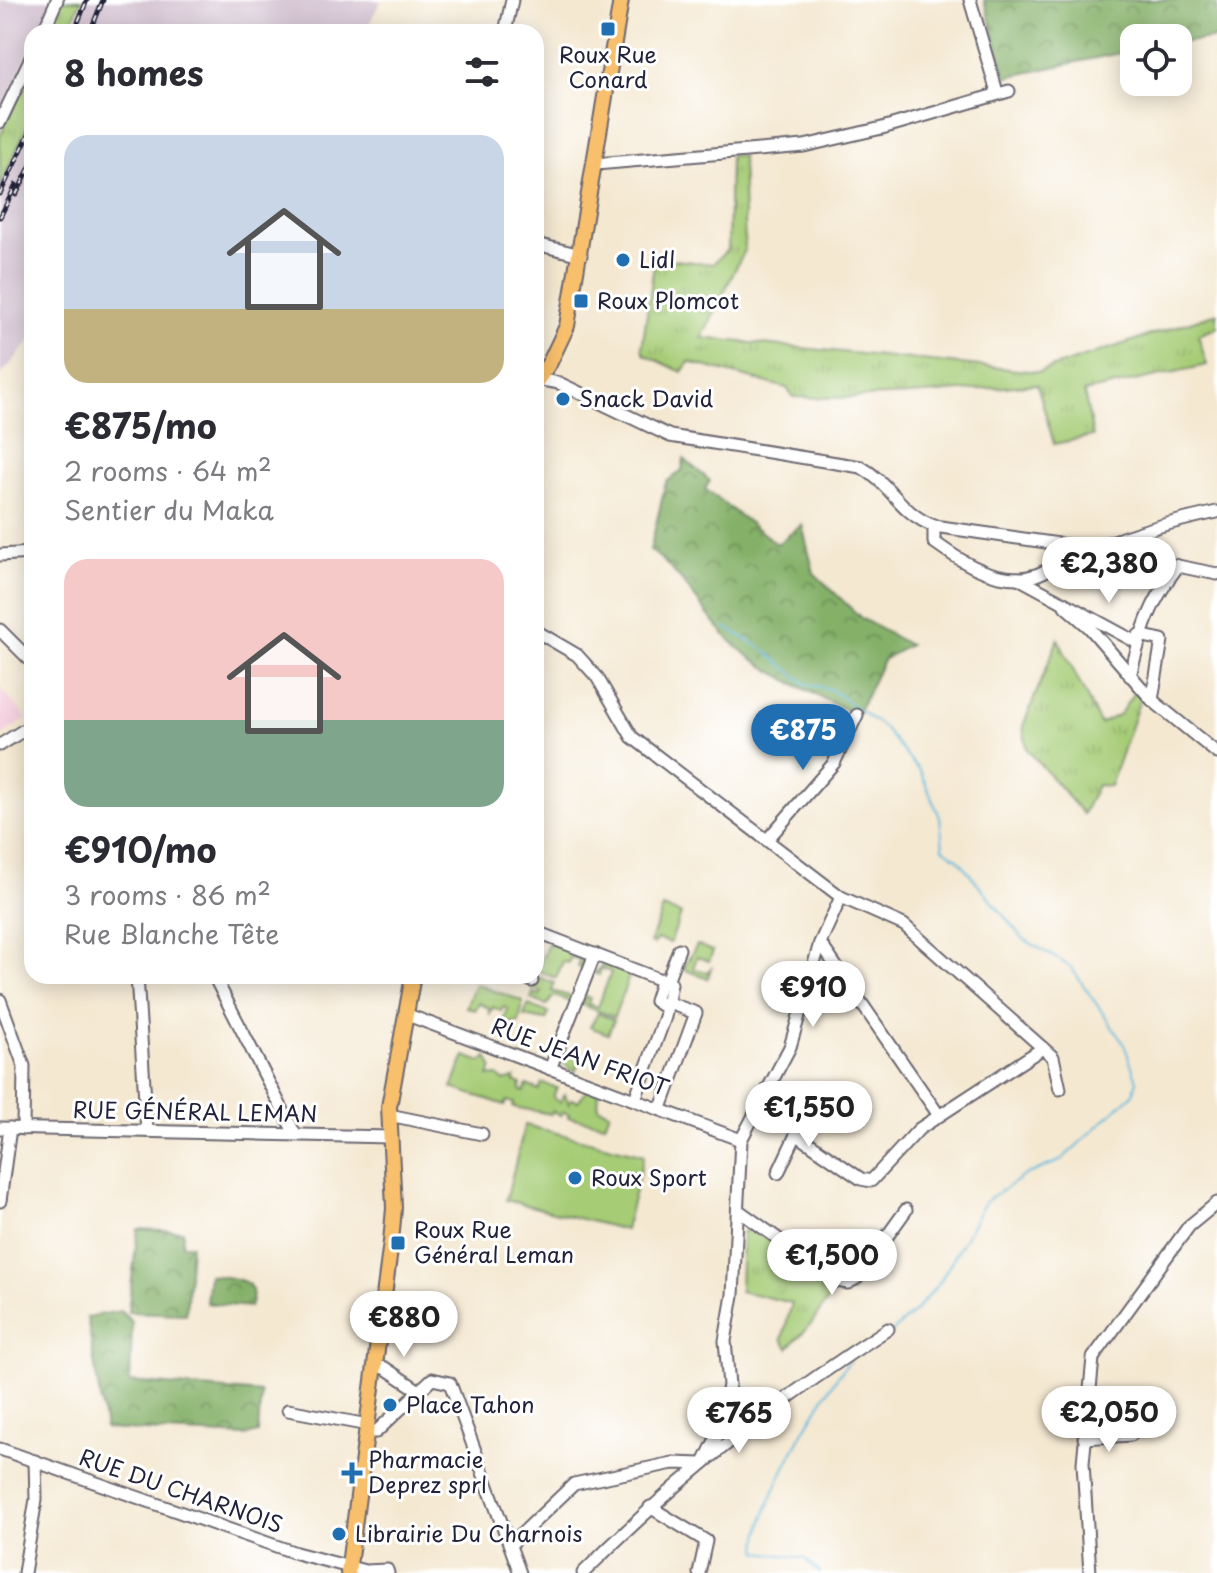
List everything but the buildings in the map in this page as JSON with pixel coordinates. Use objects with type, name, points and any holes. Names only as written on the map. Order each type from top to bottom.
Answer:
[{"type":"main road","points":[[544,367],[567,326],[621,0]]},
{"type":"main road","points":[[349,1570],[394,1208],[389,1115],[411,984]]},
{"type":"street","points":[[46,24],[57,0]]},
{"type":"street","points":[[507,24],[512,0]]},
{"type":"street","points":[[596,164],[804,146],[882,128],[1003,92],[970,0]]},
{"type":"street","points":[[0,122],[24,72]]},
{"type":"street","points":[[544,246],[581,255]]},
{"type":"street","points":[[544,381],[559,383],[670,436],[861,467],[879,477],[914,519],[934,526],[1094,549],[1217,574]]},
{"type":"street","points":[[934,526],[934,542],[958,559],[988,574],[1018,578],[1037,576],[1094,549],[1176,521],[1217,512]]},
{"type":"street","points":[[0,555],[24,554]]},
{"type":"street","points":[[1130,676],[1137,638],[1157,594],[1178,566]]},
{"type":"street","points":[[1018,578],[1065,606],[1089,627],[1152,700],[1217,753]]},
{"type":"street","points":[[1065,606],[1137,638],[1162,640],[1152,700]]},
{"type":"street","points":[[0,630],[24,654]]},
{"type":"street","points":[[544,636],[577,655],[597,677],[632,737],[841,897],[904,925],[1043,1048],[1057,1067],[1060,1089]]},
{"type":"street","points":[[767,840],[834,763],[857,715]]},
{"type":"street","points":[[0,745],[24,730]]},
{"type":"street","points":[[704,1462],[720,1430],[729,1385],[725,1341],[733,1295],[741,1140],[790,1047],[820,943],[841,897]]},
{"type":"street","points":[[544,935],[667,981]]},
{"type":"street","points":[[820,943],[938,1114]]},
{"type":"street","points":[[661,1108],[696,1013],[655,1001],[667,981],[679,949]]},
{"type":"street","points":[[550,1069],[595,954]]},
{"type":"street","points":[[138,984],[147,1131]]},
{"type":"street","points":[[218,984],[295,1134]]},
{"type":"street","points":[[0,1000],[24,1066],[23,1129]]},
{"type":"street","points":[[635,1099],[665,1017],[665,1004]]},
{"type":"street","name":"RUE JEAN FRIOT","points":[[405,1014],[741,1140]]},
{"type":"street","points":[[796,1134],[861,1179],[871,1181],[908,1138],[938,1114],[1043,1048]]},
{"type":"street","points":[[778,1173],[808,1109]]},
{"type":"street","points":[[389,1115],[482,1134]]},
{"type":"street","points":[[0,1201],[5,1128]]},
{"type":"street","name":"RUE GÉNÉRAL LEMAN","points":[[5,1128],[390,1137]]},
{"type":"street","points":[[1090,1573],[1084,1438],[1088,1376],[1097,1350],[1189,1226],[1217,1203]]},
{"type":"street","points":[[738,1210],[837,1281],[848,1283],[857,1278],[906,1210]]},
{"type":"street","points":[[583,1573],[650,1507],[767,1409],[888,1329]]},
{"type":"street","points":[[374,1366],[385,1368],[418,1390]]},
{"type":"street","points":[[288,1410],[376,1432],[418,1390],[432,1379],[441,1378],[456,1393],[520,1573]]},
{"type":"street","points":[[1084,1438],[1131,1435]]},
{"type":"street","name":"RUE DU CHARNOIS","points":[[0,1449],[349,1570],[387,1570],[388,1573]]},
{"type":"street","points":[[24,1573],[36,1499],[35,1461]]},
{"type":"street","points":[[510,1545],[574,1484],[673,1463],[704,1462]]},
{"type":"street","points":[[650,1507],[706,1541],[699,1573]]},
{"type":"shaded area","points":[[0,0],[53,0],[42,24],[24,24],[24,61],[0,113]]},
{"type":"shaded area","points":[[84,0],[381,0],[369,24],[76,24]]},
{"type":"shaded area","points":[[24,138],[24,348],[0,376],[0,185]]},
{"type":"shaded area","points":[[0,687],[24,715],[24,721],[0,736]]},
{"type":"green space","points":[[62,0],[81,0],[71,24],[52,24]]},
{"type":"green space","points":[[984,0],[1217,0],[1217,38],[1192,41],[1192,24],[1120,24],[1120,53],[1006,77]]},
{"type":"green space","points":[[24,84],[24,134],[0,186],[0,136]]},
{"type":"green space","points":[[730,155],[742,156],[745,249],[702,338],[1039,372],[1217,313],[1217,328],[1198,335],[1207,365],[1084,392],[1093,436],[1054,444],[1037,384],[885,396],[793,397],[787,388],[689,362],[682,372],[644,354],[642,348],[655,258],[713,264],[728,249]]},
{"type":"green space","points":[[684,459],[710,481],[705,489],[777,544],[802,525],[814,573],[861,618],[909,645],[883,660],[857,715],[783,678],[742,651],[719,628],[676,574],[650,550],[666,482],[682,471]]},
{"type":"green space","points":[[1058,639],[1100,724],[1120,714],[1134,692],[1141,697],[1110,786],[1097,785],[1083,814],[1027,749],[1023,726]]},
{"type":"green space","points":[[663,908],[681,914],[670,943],[657,939],[654,944],[650,943]]},
{"type":"green space","points":[[548,943],[583,956],[583,969],[578,967],[580,960],[571,957],[568,963],[563,961],[556,978],[544,974],[544,953]]},
{"type":"green space","points":[[697,945],[713,951],[709,961],[697,957],[693,968],[706,973],[711,968],[708,979],[683,969]]},
{"type":"green space","points":[[604,964],[630,974],[614,1017],[582,1005],[585,996],[590,998],[588,1004],[598,1007],[611,972],[601,968],[599,975],[594,973]]},
{"type":"green space","points":[[544,979],[554,983],[552,991],[572,997],[571,1002],[554,996],[547,1005],[531,999],[533,993],[540,995],[542,992],[532,988],[534,984],[544,984]]},
{"type":"green space","points":[[475,984],[523,1001],[519,1023],[509,1024],[504,1019],[508,1009],[503,1007],[501,1011],[493,1007],[490,1014],[489,1008],[479,1003],[475,1010],[466,1007]]},
{"type":"green space","points":[[528,1005],[549,1013],[546,1020],[524,1016]]},
{"type":"green space","points":[[598,1013],[614,1020],[608,1034],[590,1027]]},
{"type":"green space","points":[[564,1050],[582,1055],[575,1072],[561,1061]]},
{"type":"green space","points":[[465,1056],[482,1062],[487,1057],[492,1067],[489,1076],[498,1076],[504,1081],[515,1078],[514,1081],[521,1084],[520,1090],[524,1092],[527,1085],[539,1090],[542,1083],[557,1088],[553,1097],[560,1102],[565,1094],[569,1104],[571,1099],[578,1101],[588,1088],[599,1092],[598,1107],[610,1112],[605,1124],[568,1117],[569,1114],[563,1112],[561,1116],[552,1111],[551,1114],[513,1107],[514,1103],[507,1101],[505,1105],[452,1088]]},
{"type":"green space","name":"Roux Sport","points":[[525,1125],[644,1155],[625,1230],[506,1200]]},
{"type":"green space","points":[[751,1226],[836,1288],[811,1324],[788,1348],[782,1339],[792,1303],[740,1291],[742,1233]]},
{"type":"green space","points":[[138,1229],[183,1231],[182,1245],[191,1245],[186,1314],[128,1312]]},
{"type":"green space","points":[[209,1275],[248,1284],[253,1297],[250,1307],[206,1303]]},
{"type":"green space","points":[[120,1311],[132,1322],[130,1382],[261,1393],[258,1433],[246,1436],[105,1429],[87,1317]]},
{"type":"waterway","points":[[725,627],[764,650],[806,684],[830,689],[883,727],[921,773],[940,817],[943,848],[958,859],[1022,938],[1071,967],[1124,1044],[1137,1081],[1133,1094],[1060,1161],[1025,1175],[985,1202],[940,1282],[891,1333]]},
{"type":"waterway","points":[[820,1573],[804,1558],[759,1552],[760,1535],[777,1483],[808,1424],[850,1361]]},
{"type":"railway","points":[[77,24],[87,0]]},
{"type":"railway","points":[[93,24],[103,0]]},
{"type":"railway","points":[[0,194],[24,144]]},
{"type":"railway","points":[[16,195],[24,179]]},
{"type":"railway","points":[[0,217],[16,185]]},
{"type":"place","name":"Roux Rue Conard","points":[[608,29]]},
{"type":"place","name":"Lidl","points":[[623,260]]},
{"type":"place","name":"Roux Plomcot","points":[[581,301]]},
{"type":"place","name":"Snack David","points":[[563,399]]},
{"type":"place","name":"Roux Sport","points":[[575,1178]]},
{"type":"place","name":"Roux Rue Général Leman","points":[[398,1243]]},
{"type":"place","name":"Place Tahon","points":[[390,1405]]},
{"type":"place","name":"Pharmacie Deprez sprl","points":[[352,1473]]},
{"type":"place","name":"Librairie Du Charnois","points":[[339,1534]]}]
